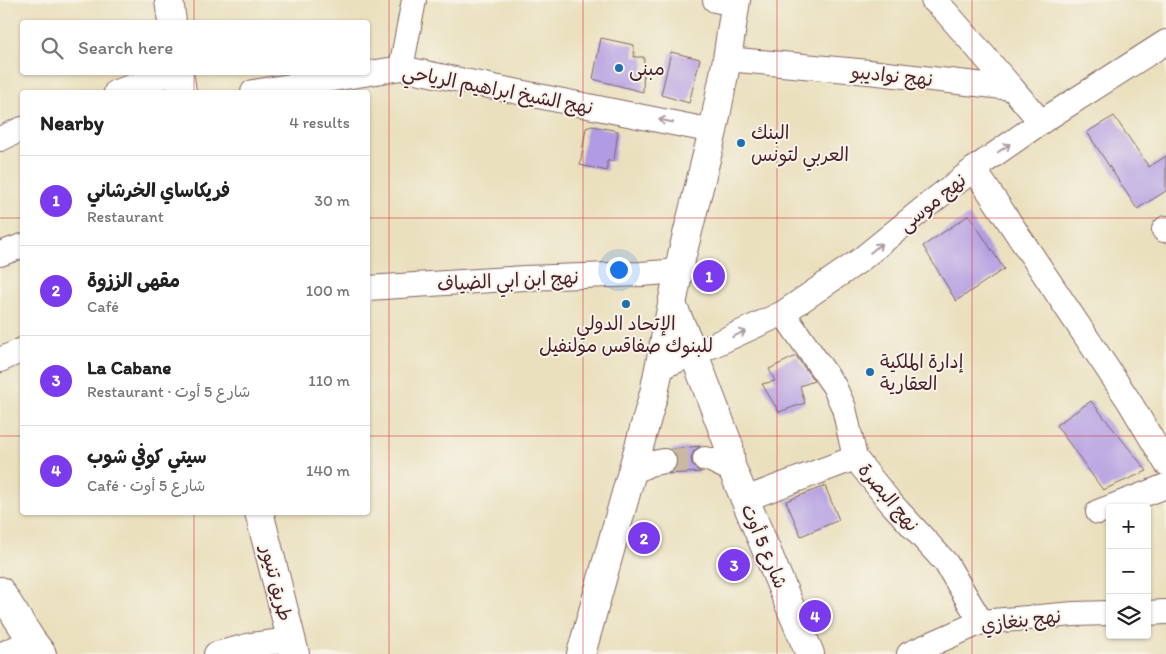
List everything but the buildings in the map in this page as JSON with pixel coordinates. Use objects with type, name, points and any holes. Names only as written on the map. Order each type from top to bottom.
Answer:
[{"type":"main road","points":[[169,0],[172,20]]},
{"type":"main road","points":[[581,654],[654,393],[674,356],[672,305],[713,131],[727,59],[729,1]]},
{"type":"main road","points":[[179,75],[182,90]]},
{"type":"main road","name":"شارع 5 أوت","points":[[674,356],[729,446],[732,468],[810,654]]},
{"type":"main road","name":"طريق تنيور","points":[[261,515],[293,647]]},
{"type":"main road","points":[[0,591],[37,648]]},
{"type":"street","points":[[401,68],[414,0]]},
{"type":"street","points":[[933,0],[951,18],[1041,122]]},
{"type":"street","name":"نهج موسى","points":[[674,356],[783,313],[859,261],[974,169],[1041,122],[1166,42]]},
{"type":"street","name":"نهج نواديبو","points":[[727,59],[1012,88]]},
{"type":"street","name":"نهج الشيخ ابراهيم الرياحي","points":[[370,73],[401,68],[713,131]]},
{"type":"street","points":[[122,90],[169,75]]},
{"type":"street","name":"نهج الشيخ ابراهيم الرياحي","points":[[265,90],[358,75]]},
{"type":"street","points":[[974,169],[1124,394],[1166,463]]},
{"type":"street","points":[[0,254],[20,247]]},
{"type":"street","name":"نهج ابن ابي الضياف","points":[[370,288],[524,278],[641,274],[679,270]]},
{"type":"street","name":"نهج البصرة","points":[[783,313],[834,386],[844,408],[855,458],[891,503],[946,563],[981,622]]},
{"type":"street","points":[[0,360],[20,351]]},
{"type":"street","points":[[745,499],[855,458]]},
{"type":"street","points":[[704,459],[732,468]]},
{"type":"street","points":[[631,473],[648,464],[664,461]]},
{"type":"street","points":[[1098,512],[1166,486]]},
{"type":"street","points":[[1151,613],[1166,612]]},
{"type":"street","name":"نهج بنغازي","points":[[909,654],[981,622],[1074,614],[1106,614]]},
{"type":"street","points":[[216,654],[250,645],[293,647]]},
{"type":"street","points":[[2,654],[37,648]]},
{"type":"tunnel","points":[[664,461],[705,459]]},
{"type":"place","name":"مبنى","points":[[619,68]]},
{"type":"place","name":"البنك العربي لتونس","points":[[741,143]]},
{"type":"place","name":"فريكاساي الخرشاني","points":[[709,276]]},
{"type":"place","name":"الإتحاد الدولي للبنوك صفاقس مولنفيل","points":[[626,304]]},
{"type":"place","name":"إدارة الملكية العقارية","points":[[870,372]]},
{"type":"place","name":"مقهى الززوة","points":[[644,538]]},
{"type":"place","name":"La Cabane","points":[[734,565]]},
{"type":"place","name":"سيتي كوفي شوب","points":[[815,616]]}]
